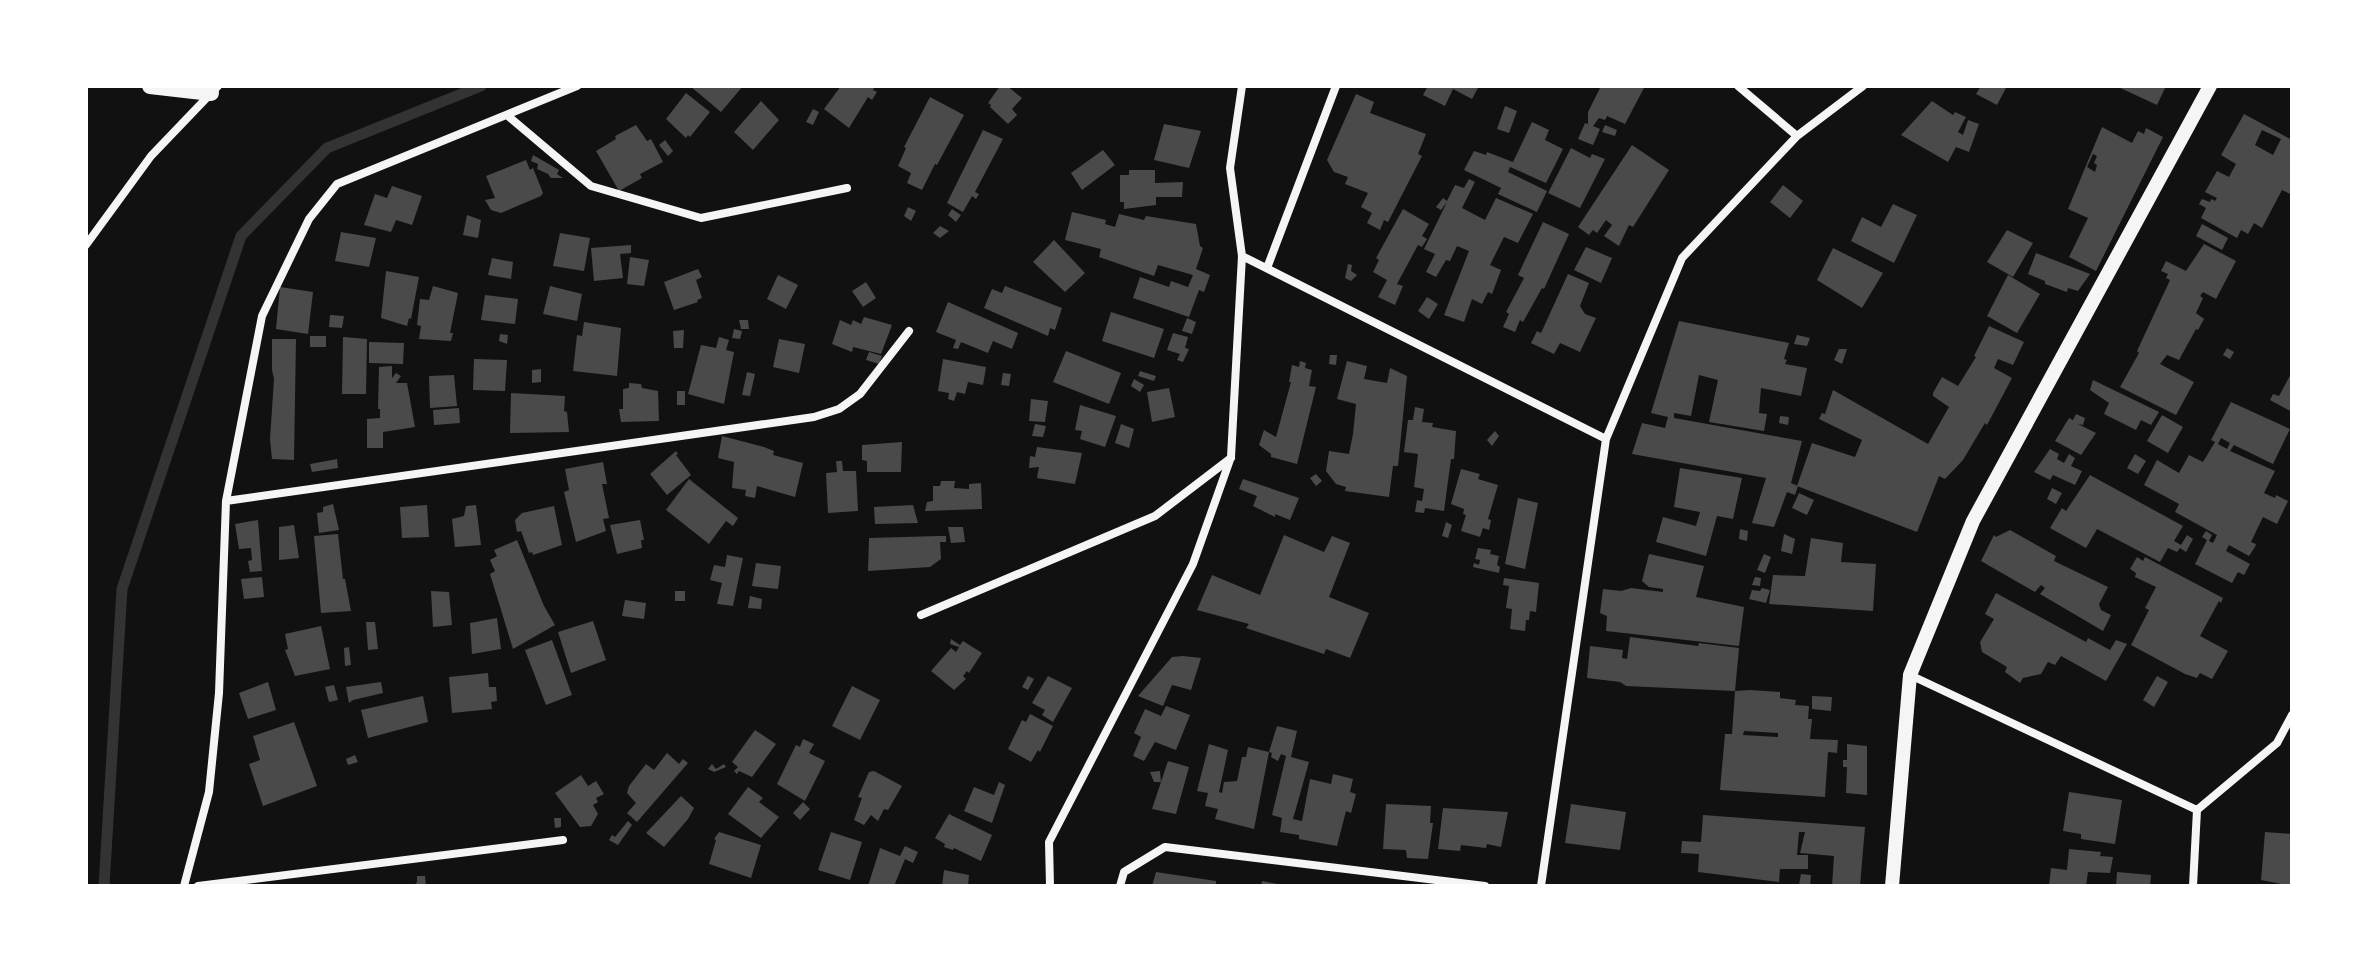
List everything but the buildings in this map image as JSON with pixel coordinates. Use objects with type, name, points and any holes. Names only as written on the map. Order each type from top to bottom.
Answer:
[{"type":"main road","points":[[150,86],[215,89]]},
{"type":"street","points":[[184,886],[209,792],[219,693],[226,501],[262,316],[309,219],[337,184],[577,86]]},
{"type":"street","points":[[1050,886],[1049,842],[1193,564],[1231,457],[1242,256],[1230,168],[1242,86]]},
{"type":"street","points":[[1267,268],[1336,86]]},
{"type":"street","points":[[1738,86],[1797,136]]},
{"type":"street","points":[[1541,886],[1606,439],[1682,258],[1797,136],[1863,86]]},
{"type":"street","points":[[1892,886],[1910,675],[1973,521],[2210,86]]},
{"type":"street","points":[[86,245],[151,156],[215,89]]},
{"type":"street","points":[[508,116],[591,186],[701,218],[847,188]]},
{"type":"street","points":[[1242,256],[1606,439]]},
{"type":"street","points":[[226,501],[814,417],[839,409],[860,394],[909,331]]},
{"type":"street","points":[[921,615],[1155,516],[1231,457]]},
{"type":"street","points":[[1910,675],[2197,810]]},
{"type":"street","points":[[2193,886],[2197,810],[2277,743],[2292,715]]},
{"type":"street","points":[[198,886],[563,840]]},
{"type":"street","points":[[1120,886],[1124,872],[1165,847],[1485,886]]},
{"type":"waterway","points":[[104,886],[122,589],[241,236],[327,148],[481,86]]}]
